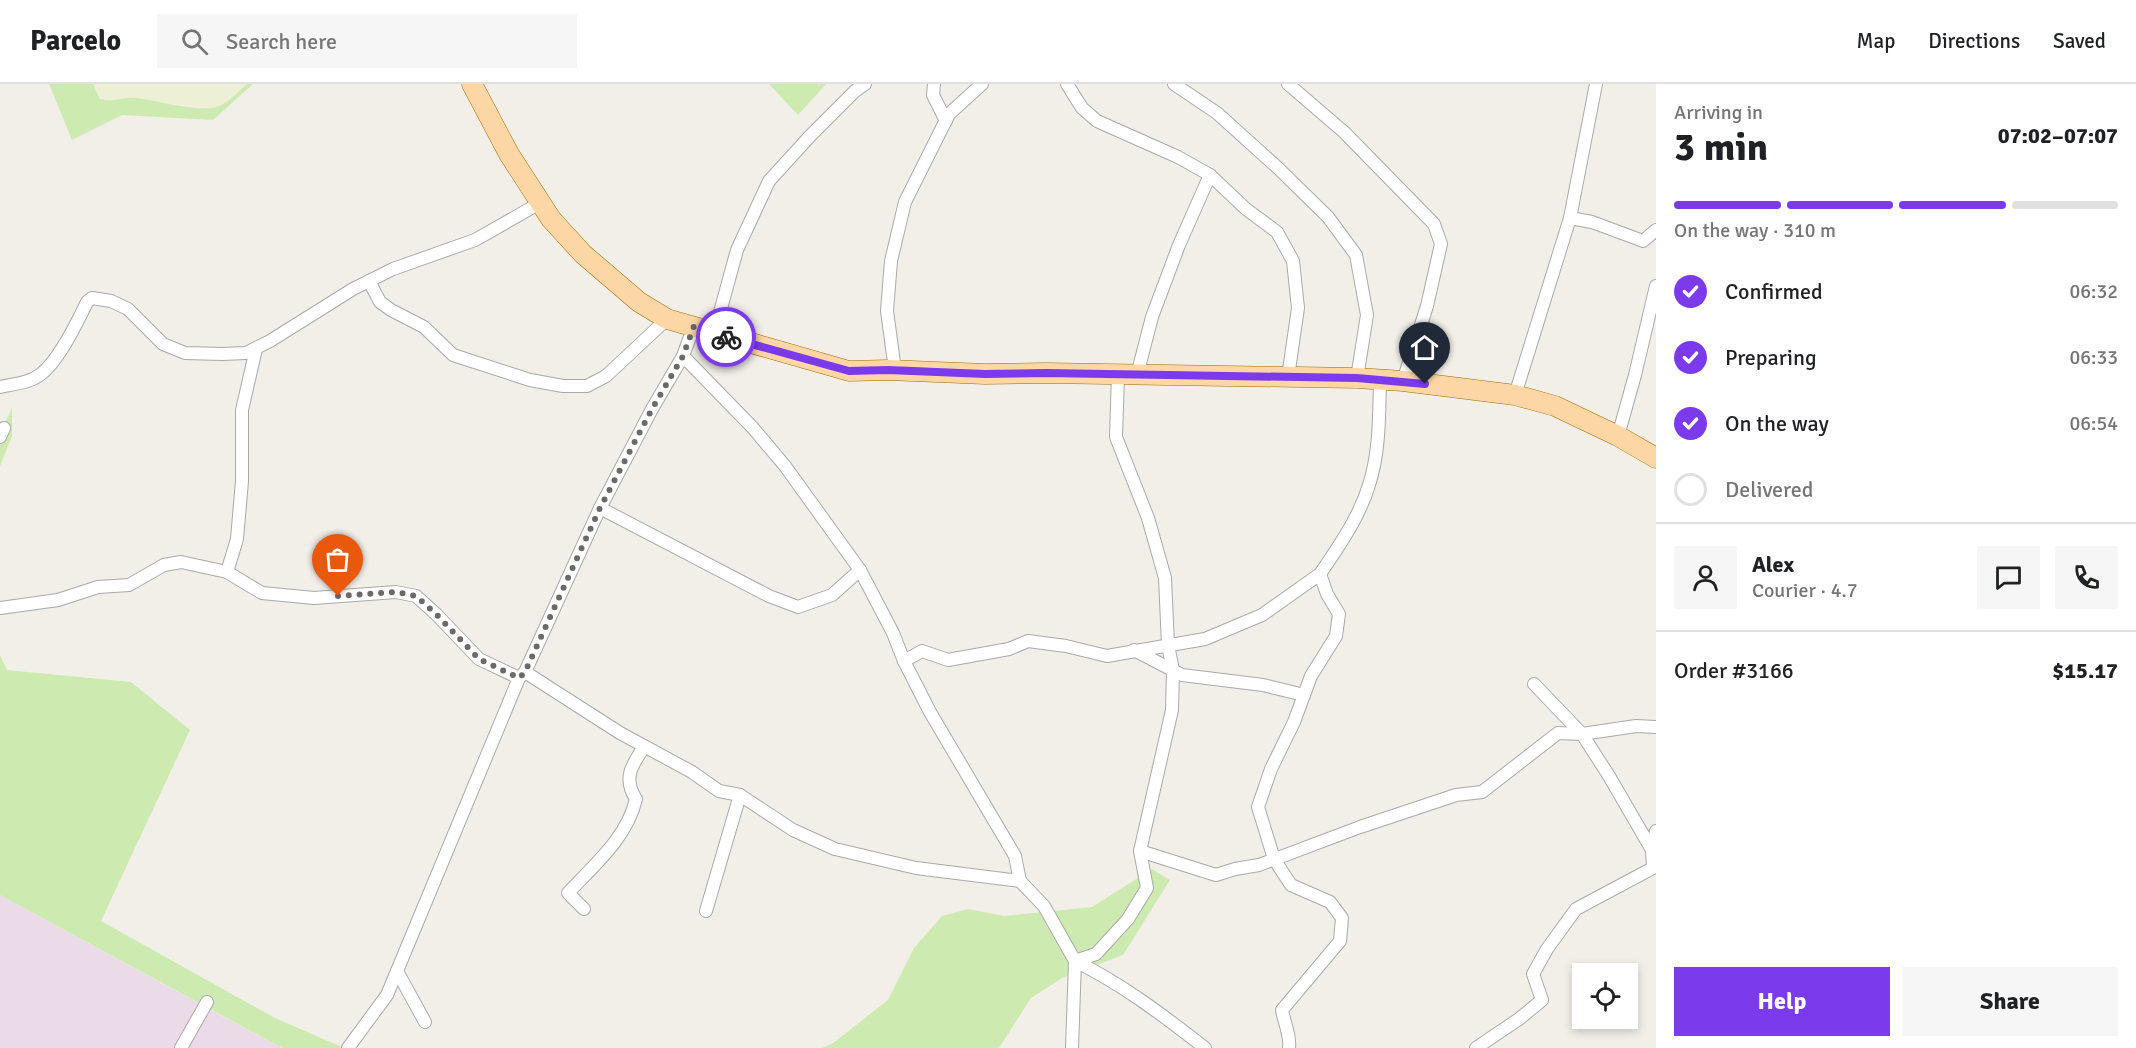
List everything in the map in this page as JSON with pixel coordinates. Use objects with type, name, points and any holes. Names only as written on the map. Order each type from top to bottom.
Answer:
[{"type":"main road","points":[[472,84],[509,154],[551,219],[583,254],[639,303],[667,319],[714,334],[849,371],[1357,378],[1403,381],[1515,395],[1555,406],[1618,436],[1656,458]]},
{"type":"street","points":[[714,334],[737,250],[769,181],[810,136],[865,84]]},
{"type":"street","points":[[934,84],[933,95],[946,121]]},
{"type":"street","points":[[895,370],[887,311],[891,261],[905,202],[949,114],[982,84]]},
{"type":"street","points":[[1067,84],[1082,108],[1097,121],[1210,175],[1246,209],[1277,232],[1293,261],[1298,308],[1288,377]]},
{"type":"street","points":[[1174,84],[1217,113],[1278,168],[1328,217],[1356,255],[1367,315],[1357,378]]},
{"type":"street","points":[[1288,84],[1344,132],[1434,224],[1441,244],[1427,306],[1403,381]]},
{"type":"street","points":[[1515,395],[1569,218],[1596,84]]},
{"type":"street","points":[[1075,961],[1096,954],[1128,919],[1147,888],[1140,851],[1172,711],[1173,670],[1168,645],[1165,578],[1148,518],[1116,437],[1128,375],[1179,244],[1210,175]]},
{"type":"street","points":[[0,387],[28,381],[41,374],[58,353],[87,302],[93,298],[99,297],[128,309],[163,344],[185,352],[246,353],[369,281],[393,269],[475,240],[540,202]]},
{"type":"street","points":[[1569,218],[1592,222],[1643,241],[1656,230]]},
{"type":"street","points":[[369,281],[380,302],[424,327],[453,355],[531,380],[563,386],[587,386],[606,376],[667,319]]},
{"type":"street","points":[[1618,436],[1656,286]]},
{"type":"street","points":[[348,1048],[387,995],[522,675],[600,508],[652,409],[683,356],[694,326]]},
{"type":"street","points":[[227,572],[237,539],[242,481],[242,410],[256,349]]},
{"type":"street","points":[[683,356],[753,428],[785,466],[860,570],[930,712],[1015,856],[1020,882],[1044,906],[1075,961],[1072,1048]]},
{"type":"street","points":[[903,661],[922,651],[948,660],[1009,649],[1028,641],[1066,646],[1107,656],[1205,639],[1262,615],[1320,574],[1348,533],[1369,485],[1379,436],[1380,379]]},
{"type":"street","points":[[600,508],[769,597],[798,607],[832,595],[860,570]]},
{"type":"street","points":[[0,608],[58,600],[98,587],[129,585],[164,565],[181,562],[227,572],[262,593],[314,598],[396,592],[416,596],[479,659],[522,675],[644,747],[692,772],[719,791],[740,795],[793,830],[835,849],[916,868],[1020,882]]},
{"type":"street","points":[[1290,1048],[1291,1044],[1282,1010],[1340,941],[1342,918],[1330,902],[1291,885],[1274,859],[1258,807],[1271,769],[1294,722],[1311,676],[1336,636],[1339,614],[1327,594],[1320,574]]},
{"type":"street","points":[[1134,650],[1182,675],[1263,685],[1305,695]]},
{"type":"street","points":[[1534,684],[1582,734],[1652,850]]},
{"type":"street","points":[[1140,851],[1216,875],[1259,865],[1360,827],[1456,795],[1482,792],[1558,733],[1582,734],[1636,726],[1656,727]]},
{"type":"street","points":[[584,909],[568,893],[618,839],[633,811],[636,799],[628,787],[630,772],[644,747]]},
{"type":"street","points":[[706,911],[740,795]]},
{"type":"street","points":[[1476,1048],[1519,1019],[1542,1000],[1533,974],[1547,949],[1576,909],[1655,869],[1652,850],[1656,831]]},
{"type":"street","points":[[1075,961],[1106,976],[1205,1048]]},
{"type":"street","points":[[398,971],[425,1022]]},
{"type":"street","points":[[181,1048],[207,1002]]},
{"type":"shaded area","points":[[0,895],[246,1029],[282,1048],[0,1048]]},
{"type":"green space","points":[[49,84],[93,84],[100,99],[105,100],[137,98],[184,107],[212,108],[231,99],[247,84],[253,84],[213,120],[122,115],[72,140]]},
{"type":"green space","points":[[93,84],[247,84],[214,108],[125,97],[112,102],[100,99]]},
{"type":"green space","points":[[769,84],[826,84],[798,115]]},
{"type":"green space","points":[[12,408],[12,436],[0,466],[0,433]]},
{"type":"green space","points":[[0,655],[7,670],[131,682],[190,730],[101,921],[275,1018],[344,1048],[282,1048],[0,895]]},
{"type":"green space","points":[[1152,869],[1170,880],[1123,955],[1062,978],[1031,998],[999,1048],[822,1048],[833,1043],[888,1000],[914,948],[942,916],[968,909],[1004,916],[1092,907]]},
{"type":"way so far","points":[[338,596],[396,592],[416,596],[479,659],[519,678],[525,672],[600,508],[652,409],[683,356],[694,326],[726,337]]},
{"type":"route","points":[[726,337],[849,371],[1357,378],[1425,384]]}]
